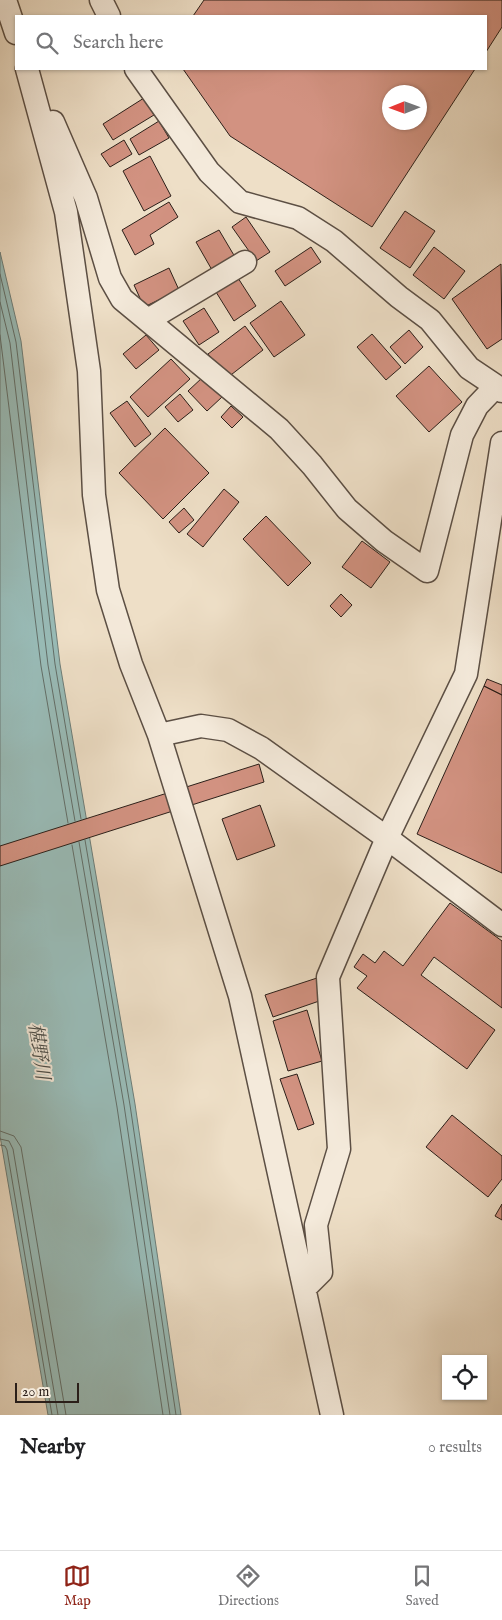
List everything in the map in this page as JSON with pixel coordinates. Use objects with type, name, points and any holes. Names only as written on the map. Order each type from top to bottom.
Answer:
[{"type":"street","points":[[5,0],[15,29]]},
{"type":"street","points":[[101,0],[108,15]]},
{"type":"street","points":[[27,70],[86,198],[110,278],[122,299],[279,429],[312,465],[347,509],[384,541],[427,571],[462,435],[477,406],[499,388],[469,368],[430,320],[399,297],[334,241],[298,218],[240,202],[209,172],[137,70]]},
{"type":"street","points":[[27,70],[66,212],[89,371],[94,495],[108,590],[131,664],[159,735],[240,996],[332,1415]]},
{"type":"street","points":[[148,320],[245,262]]},
{"type":"street","points":[[305,1288],[321,1272],[316,1225],[339,1149],[328,977],[387,838],[466,674],[502,443]]},
{"type":"street","points":[[159,735],[201,726],[228,730],[261,748],[387,838],[502,925]]},
{"type":"water","name":"椹野川","points":[[0,252],[21,341],[60,664],[135,1104],[181,1415],[48,1415],[0,1136]]},
{"type":"building","points":[[204,0],[502,0],[502,27],[487,50],[487,15],[194,15]]},
{"type":"building","points":[[184,70],[474,70],[372,227],[230,136]]},
{"type":"building","points":[[144,98],[154,115],[113,140],[103,124]]},
{"type":"building","points":[[159,121],[169,138],[139,155],[130,139]]},
{"type":"building","points":[[124,140],[132,154],[110,167],[101,154]]},
{"type":"building","points":[[150,156],[171,196],[144,211],[123,171]]},
{"type":"building","points":[[169,202],[178,217],[150,235],[154,244],[135,255],[122,230]]},
{"type":"building","points":[[405,211],[435,231],[410,268],[380,248]]},
{"type":"building","points":[[246,217],[270,252],[256,261],[232,227]]},
{"type":"building","points":[[219,230],[235,257],[212,270],[196,242]]},
{"type":"building","points":[[311,247],[321,262],[285,286],[275,271]]},
{"type":"building","points":[[434,247],[465,271],[444,299],[413,275]]},
{"type":"building","points":[[501,264],[502,339],[487,349],[452,299]]},
{"type":"building","points":[[169,268],[179,290],[144,307],[134,285]]},
{"type":"building","points":[[238,278],[256,306],[234,321],[216,292]]},
{"type":"building","points":[[281,301],[305,335],[274,357],[250,323]]},
{"type":"building","points":[[204,308],[219,332],[199,345],[183,321]]},
{"type":"building","points":[[245,326],[263,350],[227,378],[208,354]]},
{"type":"building","points":[[409,330],[423,347],[405,364],[390,347]]},
{"type":"building","points":[[372,334],[401,367],[386,380],[357,347]]},
{"type":"building","points":[[146,335],[159,350],[136,369],[123,354]]},
{"type":"building","points":[[171,359],[190,379],[148,417],[130,397]]},
{"type":"building","points":[[429,366],[462,402],[429,432],[396,396]]},
{"type":"building","points":[[203,377],[222,397],[207,411],[188,391]]},
{"type":"building","points":[[180,394],[193,410],[178,422],[165,407]]},
{"type":"building","points":[[127,401],[151,434],[135,447],[110,413]]},
{"type":"building","points":[[231,406],[243,417],[232,428],[221,417]]},
{"type":"building","points":[[165,428],[209,473],[163,519],[119,473]]},
{"type":"building","points":[[224,489],[239,502],[203,547],[187,534]]},
{"type":"building","points":[[184,508],[194,520],[179,533],[169,522]]},
{"type":"building","points":[[266,516],[311,563],[288,586],[243,539]]},
{"type":"building","points":[[362,541],[390,562],[371,588],[342,567]]},
{"type":"building","points":[[341,594],[352,605],[341,617],[330,606]]},
{"type":"building","points":[[487,679],[502,685],[502,695],[484,686]]},
{"type":"building","points":[[484,686],[502,695],[502,873],[417,834]]},
{"type":"building","points":[[259,764],[264,782],[0,866],[0,846]]},
{"type":"building","points":[[260,805],[275,846],[237,860],[222,819]]},
{"type":"building","points":[[450,903],[502,941],[502,1008],[434,957],[421,975],[495,1030],[467,1069],[357,988],[367,976],[354,967],[363,954],[375,963],[384,951],[403,966]]},
{"type":"building","points":[[317,978],[325,999],[273,1017],[265,995]]},
{"type":"building","points":[[307,1010],[322,1061],[288,1071],[273,1021]]},
{"type":"building","points":[[297,1074],[314,1124],[298,1130],[280,1079]]},
{"type":"building","points":[[452,1115],[502,1156],[502,1179],[488,1197],[426,1147]]},
{"type":"building","points":[[502,1204],[502,1220],[495,1216]]}]
